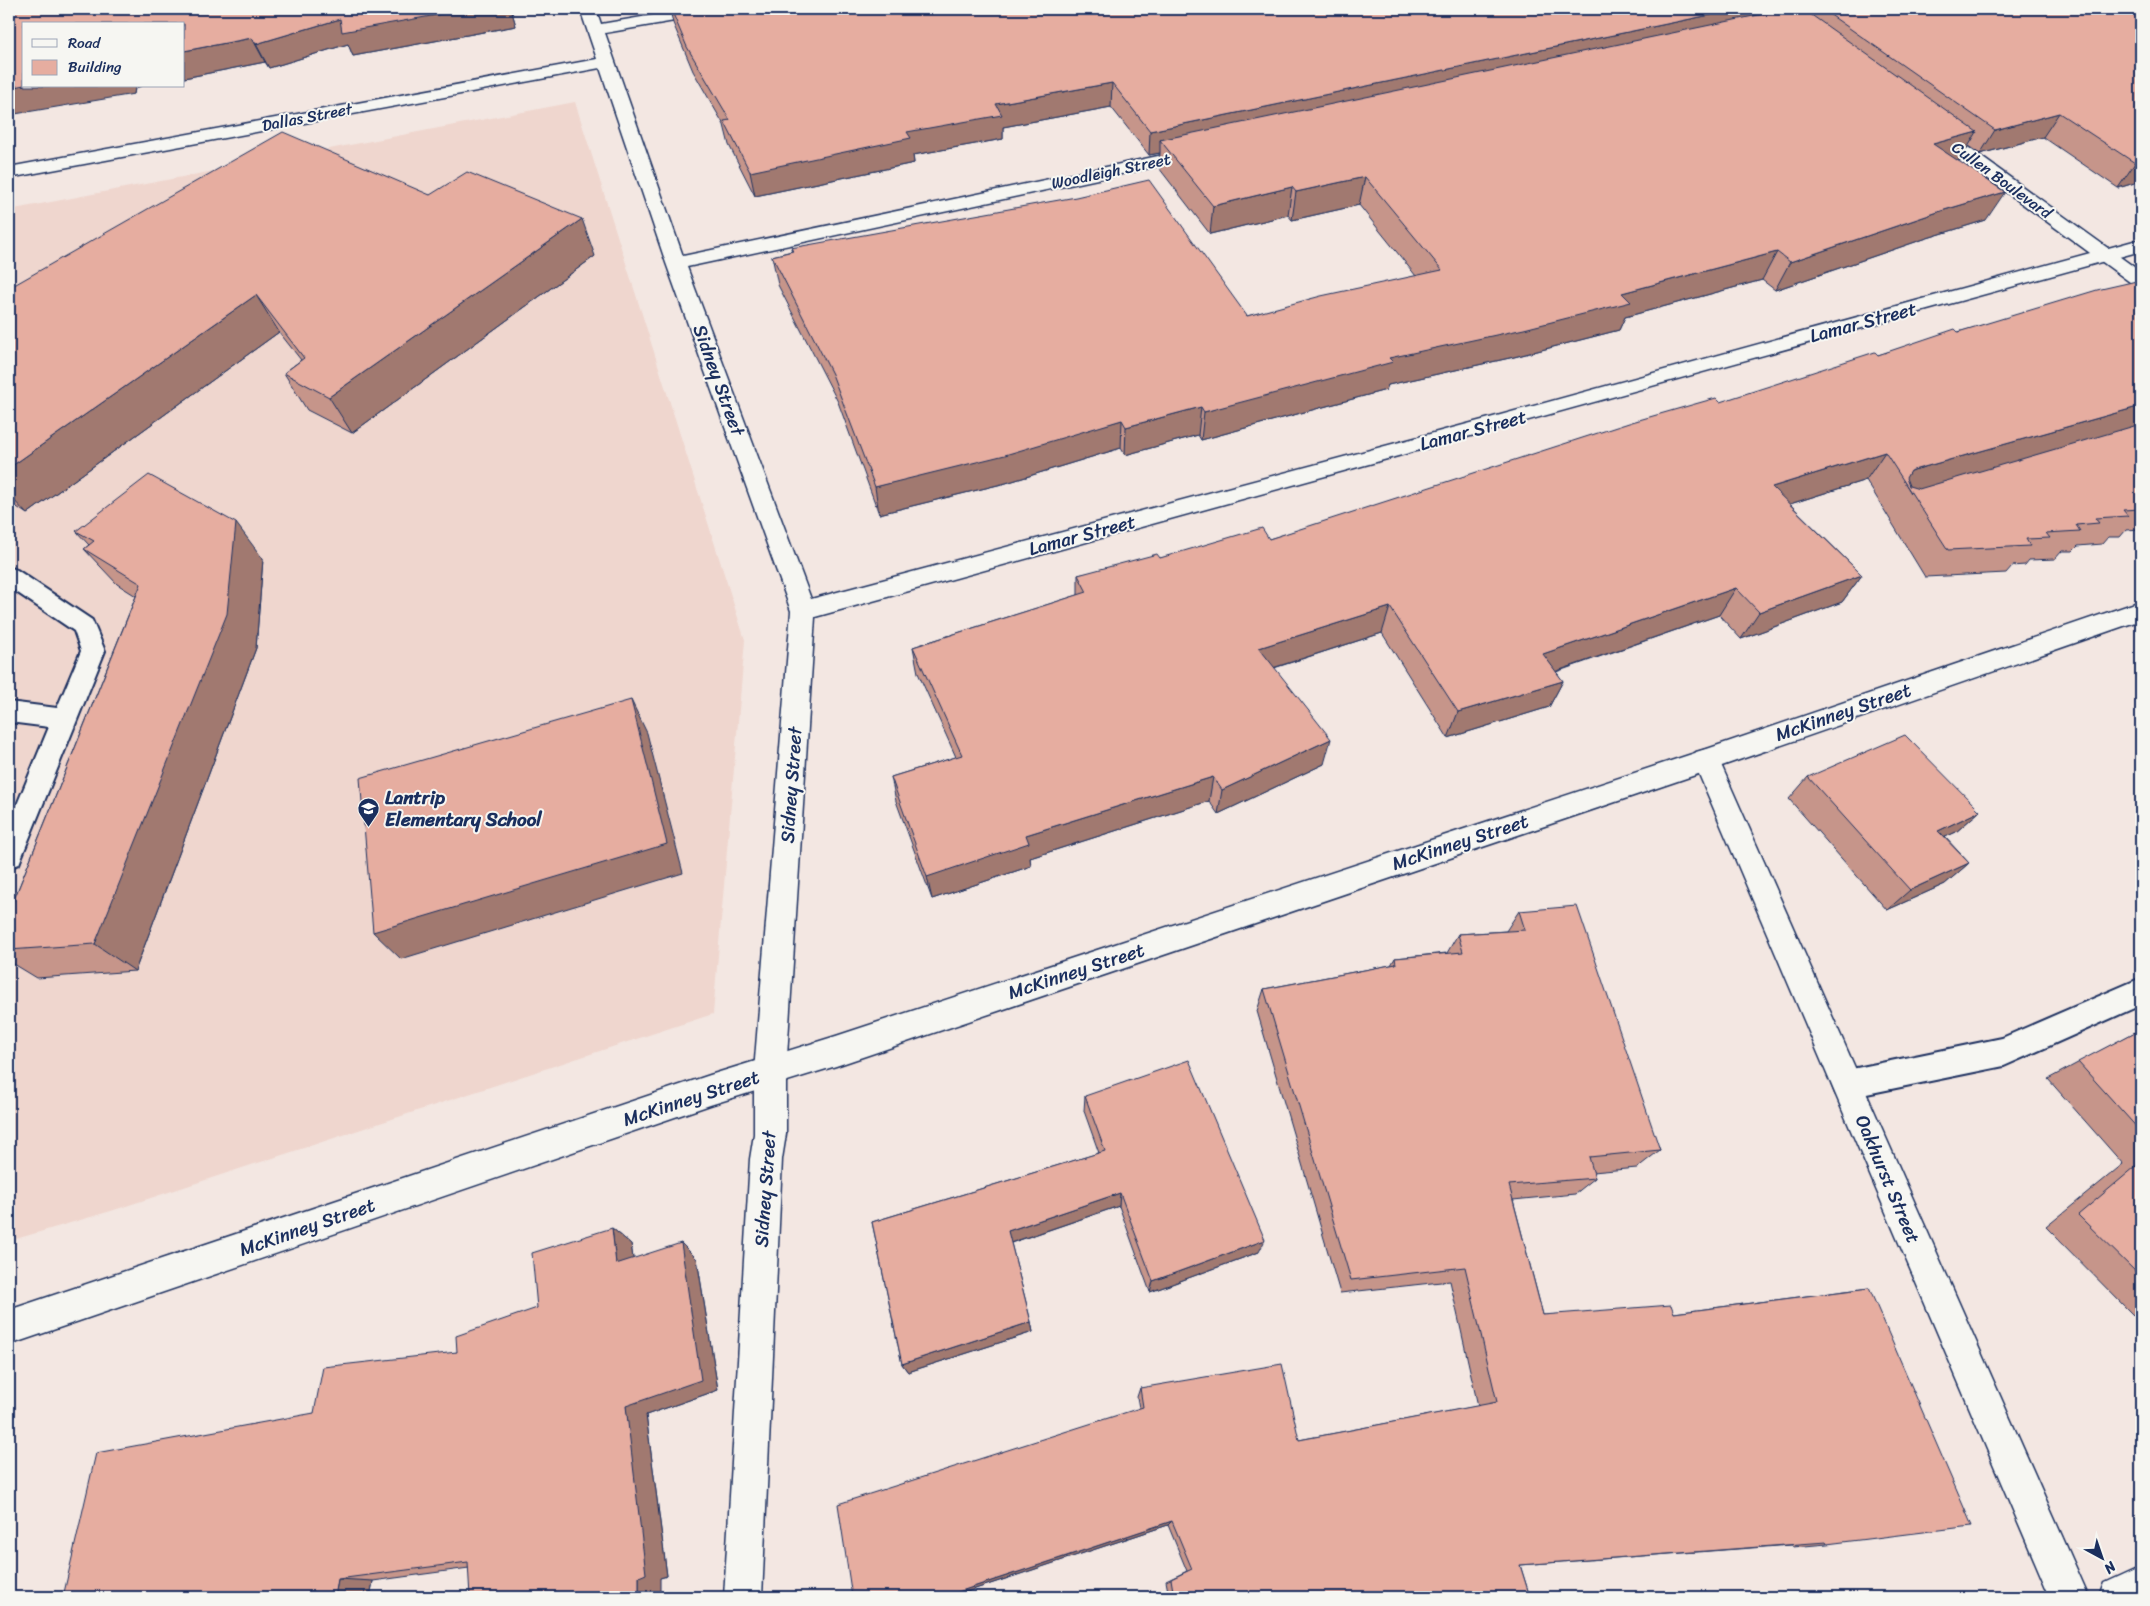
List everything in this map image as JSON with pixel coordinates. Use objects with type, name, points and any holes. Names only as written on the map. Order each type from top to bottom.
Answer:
[{"type":"street","points":[[592,19],[715,9]]},
{"type":"street","name":"Sidney Street","points":[[592,19],[676,263],[803,610],[770,1072],[770,1134],[766,1159],[743,1597]]},
{"type":"street","name":"Dallas Street","points":[[9,173],[606,62]]},
{"type":"street","name":"Cullen Boulevard","points":[[1924,123],[2141,281]]},
{"type":"street","name":"Woodleigh Street","points":[[676,263],[1213,149]]},
{"type":"street","name":"Lamar Street","points":[[803,610],[1486,426],[2141,245]]},
{"type":"street","name":"McKinney Street","points":[[9,1328],[1706,760],[2141,610]]},
{"type":"street","name":"Oakhurst Street","points":[[1706,760],[2070,1597]]},
{"type":"street","points":[[2118,1597],[2141,1585]]},
{"type":"lane","points":[[9,576],[84,626],[94,651],[9,856]]},
{"type":"lane","points":[[9,712],[66,719]]},
{"type":"lane","points":[[1847,1084],[2004,1052],[2141,991]]},
{"type":"shaded area","name":"Lantrip Elementary School","points":[[575,102],[745,640],[713,1014],[111,1211],[9,1241],[9,210]]},
{"type":"building","points":[[9,9],[470,9],[342,32],[340,19],[256,44],[252,38],[185,51],[185,22],[22,22],[22,85],[9,88]]},
{"type":"building","points":[[671,9],[1739,9],[1150,131],[1112,83],[996,104],[1002,115],[907,132],[911,138],[750,172],[724,121],[730,120],[687,47]]},
{"type":"building","points":[[1787,9],[1803,9],[1977,132],[1933,144],[2005,192],[1941,211],[1790,262],[1777,252],[1622,293],[1631,302],[1524,329],[1389,358],[1393,362],[1204,412],[1201,407],[1126,427],[1122,420],[1005,455],[875,487],[832,374],[772,256],[793,251],[791,248],[1076,197],[1149,180],[1247,316],[1321,296],[1442,270],[1365,177],[1296,192],[1292,187],[1213,206],[1160,140]]},
{"type":"building","points":[[1822,9],[2141,9],[2141,162],[2135,163],[2059,113],[1995,130]]},
{"type":"building","points":[[283,132],[430,195],[467,172],[582,219],[329,397],[284,373],[304,358],[256,295],[9,468],[9,288]]},
{"type":"building","points":[[2141,280],[2141,406],[1910,471],[1906,478],[1909,486],[1919,489],[2141,424],[2141,509],[2123,510],[2128,516],[2095,518],[2099,523],[2076,525],[2080,531],[2046,533],[2050,538],[2026,539],[2030,546],[1948,550],[1885,452],[1772,487],[1862,575],[1759,612],[1736,588],[1543,654],[1563,681],[1458,712],[1390,607],[1259,648],[1331,739],[1222,790],[1213,777],[1026,835],[1029,843],[927,877],[891,777],[962,755],[913,647],[1087,592],[1078,575],[1157,554],[1160,558],[1262,528],[1269,539],[1632,422],[1716,398],[1720,402],[1875,352],[1878,355],[1955,329],[1958,332],[2097,290]]},
{"type":"building","points":[[149,475],[236,523],[227,614],[95,944],[9,950],[9,912],[141,584],[84,549],[94,541],[76,531]]},
{"type":"building","points":[[631,700],[667,844],[373,932],[360,778]]},
{"type":"building","points":[[1905,735],[1980,811],[1938,831],[1969,863],[1910,890],[1808,777]]},
{"type":"building","points":[[1577,906],[1660,1150],[1589,1157],[1595,1178],[1509,1185],[1543,1315],[1671,1305],[1674,1313],[1869,1288],[1972,1526],[1827,1544],[1826,1542],[1520,1565],[1530,1597],[1174,1597],[1171,1579],[1192,1569],[1172,1521],[943,1597],[852,1597],[838,1504],[1143,1407],[1140,1388],[1282,1364],[1299,1440],[1497,1402],[1465,1267],[1351,1280],[1264,989],[1396,964],[1395,958],[1463,952],[1458,934],[1525,930],[1519,911]]},
{"type":"building","points":[[2141,1029],[2141,1132],[2078,1062]]},
{"type":"building","points":[[1189,1060],[1265,1240],[1153,1281],[1120,1193],[1008,1231],[1031,1322],[902,1364],[872,1222],[1105,1151],[1085,1096]]},
{"type":"building","points":[[2141,1162],[2141,1277],[2078,1215]]},
{"type":"building","points":[[612,1228],[616,1264],[681,1243],[701,1380],[626,1406],[646,1574],[639,1577],[639,1597],[470,1597],[468,1562],[338,1579],[335,1597],[63,1597],[96,1453],[314,1413],[323,1367],[457,1352],[456,1336],[537,1308],[532,1253]]},
{"type":"place","name":"Lantrip Elementary School","points":[[369,827]]}]
